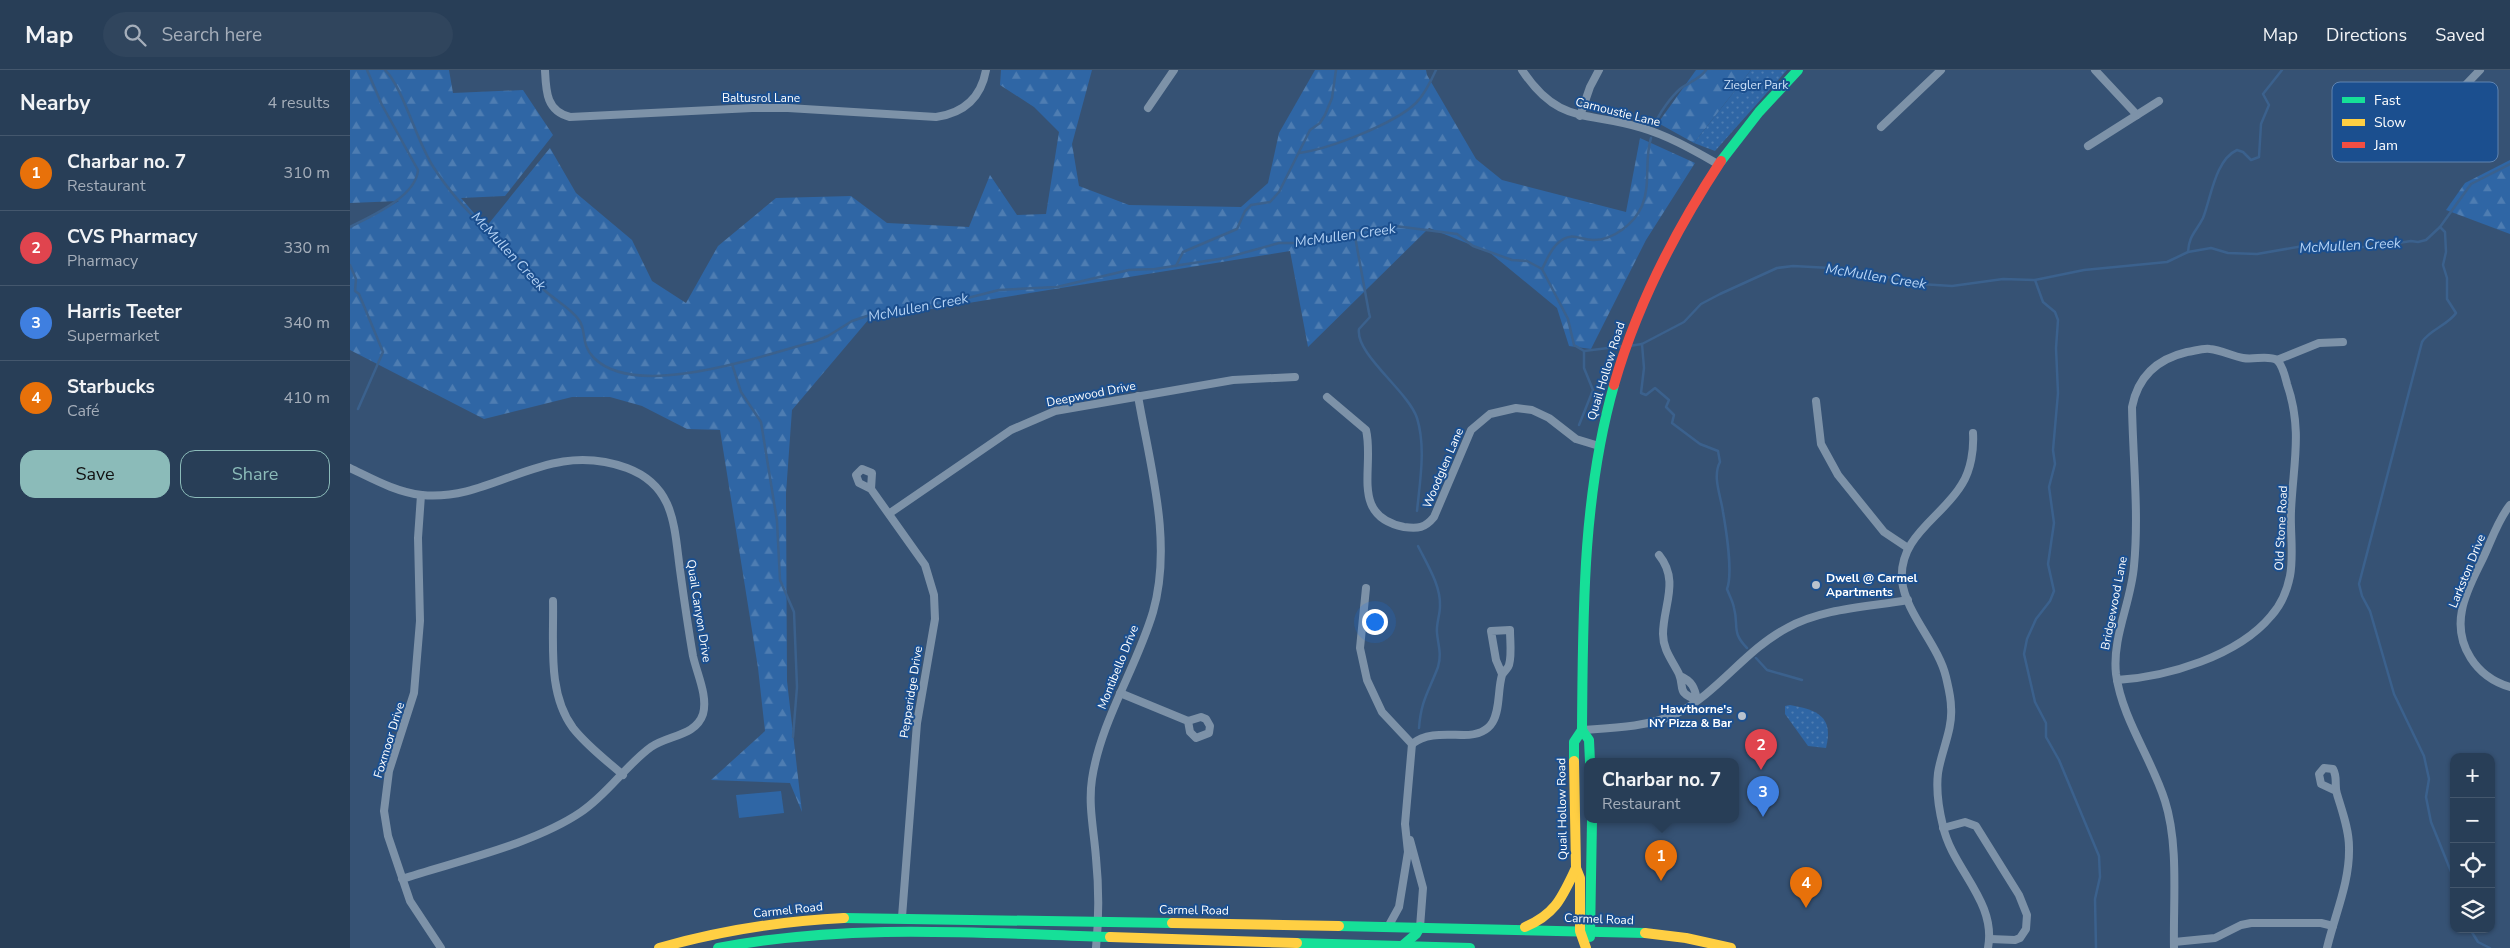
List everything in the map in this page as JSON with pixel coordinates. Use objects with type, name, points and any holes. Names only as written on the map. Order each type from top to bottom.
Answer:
[{"type":"main road","name":"Quail Hollow Road","points":[[1586,948],[1580,931],[1580,878],[1576,868],[1574,742],[1582,730],[1585,576],[1590,509],[1599,446],[1614,385],[1634,320],[1669,246],[1718,164],[1777,92],[1798,70]]},
{"type":"main road","name":"Quail Hollow Road","points":[[1582,730],[1589,740],[1590,758]]},
{"type":"main road","name":"Quail Hollow Road","points":[[1586,948],[1592,931],[1592,823]]},
{"type":"main road","points":[[1519,929],[1542,919],[1559,904],[1576,868]]},
{"type":"main road","name":"Carmel Road","points":[[658,948],[716,933],[779,922],[833,918],[902,917],[1652,933],[1731,948]]},
{"type":"main road","points":[[1402,947],[1416,934],[1420,927]]},
{"type":"main road","name":"Carmel Road","points":[[718,948],[799,935],[839,932],[1098,936],[1264,945],[1470,948]]},
{"type":"street","name":"Baltusrol Lane","points":[[545,70],[546,92],[551,105],[555,110],[570,117],[752,108],[797,108],[936,117],[956,112],[971,102],[981,88],[986,70]]},
{"type":"street","points":[[1148,108],[1174,70]]},
{"type":"street","name":"Carnoustie Lane","points":[[1522,70],[1531,83],[1548,100],[1580,116],[1653,131],[1687,146],[1718,164]]},
{"type":"street","points":[[1580,116],[1590,87],[1599,70]]},
{"type":"street","points":[[1881,127],[1941,70]]},
{"type":"street","points":[[2095,70],[2137,115]]},
{"type":"street","points":[[2468,82],[2480,70]]},
{"type":"street","points":[[2088,146],[2158,101]]},
{"type":"street","name":"Bridgewood Lane","points":[[2174,945],[2172,833],[2168,813],[2124,703],[2117,680],[2116,648],[2131,587],[2135,550],[2132,407],[2139,384],[2150,369],[2172,356],[2202,349],[2218,350],[2249,359],[2270,358],[2277,360],[2319,343],[2343,342]]},
{"type":"street","name":"Old Stone Road","points":[[2117,680],[2172,672],[2210,658],[2254,633],[2272,615],[2283,598],[2291,573],[2291,511],[2298,444],[2294,406],[2281,366],[2277,360]]},
{"type":"street","name":"Deepwood Drive","points":[[890,513],[1011,430],[1031,419],[1070,407],[1233,380],[1295,377]]},
{"type":"street","name":"Montibello Drive","points":[[1096,948],[1099,921],[1091,800],[1092,780],[1098,751],[1152,613],[1161,568],[1160,529],[1138,396]]},
{"type":"street","name":"Woodglen Lane","points":[[1327,397],[1366,430],[1366,485],[1371,504],[1390,523],[1416,529],[1427,526],[1434,517],[1470,430],[1490,414],[1516,408],[1532,410],[1549,418],[1576,439],[1599,446]]},
{"type":"street","points":[[1816,401],[1821,444],[1838,475],[1884,532],[1908,548]]},
{"type":"street","points":[[1973,433],[1973,444],[1968,468],[1962,485],[1922,529],[1908,548],[1902,578],[1908,600],[1938,655],[1949,692],[1952,708],[1938,773],[1943,828],[1986,914],[1990,938],[1988,948]]},
{"type":"street","name":"Quail Canyon Drive","points":[[350,468],[386,485],[421,495],[457,494],[540,465],[582,461],[612,464],[639,474],[651,482],[665,498],[674,522],[688,626],[704,699],[703,712],[694,727],[660,741],[649,748],[623,775],[586,808],[550,830],[402,879]]},
{"type":"street","name":"Pepperidge Drive","points":[[872,489],[925,565],[931,580],[935,603],[935,618],[916,723],[902,917]]},
{"type":"street","name":"Foxmoor Drive","points":[[421,495],[418,538],[420,621],[414,693],[389,771],[384,803],[388,836],[402,879],[414,909],[441,948]]},
{"type":"street","name":"Larkston Drive","points":[[2510,505],[2499,522],[2472,581],[2462,608],[2460,621],[2463,643],[2473,662],[2488,677],[2510,687]]},
{"type":"street","points":[[1659,555],[1668,569],[1671,590],[1664,626],[1665,648],[1680,676],[1680,686],[1686,696],[1697,700]]},
{"type":"street","points":[[1366,588],[1360,648],[1367,680],[1382,712],[1412,744],[1405,824],[1408,852],[1399,907],[1388,927]]},
{"type":"street","points":[[1582,730],[1638,724],[1675,714],[1697,700],[1755,649],[1788,627],[1828,613],[1908,600]]},
{"type":"street","points":[[553,602],[555,685],[562,710],[582,738],[623,775]]},
{"type":"street","points":[[1412,744],[1434,735],[1472,735],[1493,722],[1500,707],[1502,674],[1496,660],[1491,631],[1510,630],[1509,666],[1502,674]]},
{"type":"street","points":[[1120,693],[1188,721]]},
{"type":"street","points":[[2328,948],[2347,876],[2349,845],[2343,811],[2336,791]]},
{"type":"street","points":[[1943,828],[1966,822],[1976,826],[2026,907],[2026,929],[2020,938],[2014,940],[1990,938]]},
{"type":"street","points":[[1405,824],[1423,888],[1420,927]]},
{"type":"street","points":[[2174,945],[2215,938],[2242,925],[2251,923],[2321,923],[2333,926]]},
{"type":"green space","points":[[350,70],[449,70],[453,93],[523,90],[553,135],[505,196],[461,198],[486,227],[550,148],[576,193],[632,240],[652,281],[686,303],[718,246],[776,198],[851,196],[887,223],[969,227],[990,175],[1017,215],[1046,214],[1059,132],[1034,107],[1000,85],[1001,70],[1092,70],[1072,144],[1079,186],[1129,205],[1241,207],[1268,183],[1279,133],[1315,70],[1426,70],[1427,75],[1476,159],[1502,180],[1626,212],[1640,138],[1695,163],[1646,240],[1591,349],[1569,346],[1557,308],[1489,252],[1429,228],[1308,347],[1290,251],[869,319],[792,410],[786,493],[787,681],[802,812],[790,783],[711,780],[765,731],[758,668],[720,430],[687,429],[642,406],[610,397],[572,397],[484,419],[350,350],[350,228],[399,201],[350,203]]},
{"type":"green space","points":[[1696,70],[1751,70],[1694,143],[1658,123]]},
{"type":"green space","name":"Ziegler Park","points":[[1751,70],[1787,70],[1715,151],[1694,143]]},
{"type":"green space","points":[[2510,160],[2510,234],[2446,210],[2465,183]]},
{"type":"green space","points":[[1790,705],[1808,709],[1821,716],[1828,728],[1826,748],[1808,746],[1785,714],[1785,706]]},
{"type":"green space","points":[[781,791],[784,813],[739,818],[736,795]]},
{"type":"waterway","points":[[350,227],[401,197],[415,180],[418,170],[382,105],[367,70]]},
{"type":"waterway","name":"McMullen Creek","points":[[385,70],[398,89],[428,157],[446,184],[481,224],[531,271],[542,288],[575,315],[583,329],[585,343],[590,353],[594,358],[614,370],[640,375],[669,375],[702,371],[765,356],[816,341],[852,321],[876,313],[936,306],[999,290],[1057,287],[1129,270],[1155,269],[1225,258],[1279,243],[1300,243],[1332,234],[1395,226],[1457,234],[1473,246],[1512,260],[1527,261],[1542,269],[1568,319],[1574,345],[1584,351],[1624,346]]},
{"type":"waterway","points":[[1176,266],[1183,252],[1237,229],[1245,211],[1251,205],[1270,202],[1279,192],[1310,130],[1320,123],[1325,115],[1332,98],[1336,70]]},
{"type":"waterway","points":[[1299,153],[1343,141],[1393,119],[1416,103],[1428,87],[1436,70]]},
{"type":"waterway","points":[[1655,125],[1662,111],[1677,92],[1701,76],[1706,70]]},
{"type":"waterway","points":[[2188,252],[2191,237],[2203,218],[2215,180],[2224,162],[2237,150],[2243,152],[2251,160],[2259,157],[2261,124],[2269,105],[2263,94],[2282,70]]},
{"type":"waterway","points":[[1542,269],[1553,249],[1563,239],[1568,237],[1589,240],[1601,239],[1622,230],[1634,219],[1645,198],[1651,138]]},
{"type":"waterway","name":"McMullen Creek","points":[[1629,346],[1642,344],[1684,322],[1701,304],[1777,268],[1793,266],[1850,269],[1920,284],[1952,286],[2003,279],[2035,280],[2084,270],[2167,262],[2188,252],[2211,248],[2228,253],[2257,254],[2331,243],[2345,247],[2373,247],[2411,241],[2418,242],[2426,240],[2440,227],[2471,184],[2510,164]]},
{"type":"waterway","points":[[2440,227],[2445,232],[2446,252],[2443,265],[2447,278],[2447,299],[2456,313],[2429,334],[2422,342],[2359,584],[2362,596],[2370,611],[2394,694],[2424,756],[2429,779],[2426,797],[2431,822],[2450,869]]},
{"type":"waterway","points":[[1354,231],[1370,317],[1359,329],[1360,339],[1373,361],[1412,407],[1420,429],[1422,464],[1417,511]]},
{"type":"waterway","points":[[350,265],[356,279],[355,291],[359,294],[383,352],[358,409]]},
{"type":"waterway","points":[[2035,280],[2043,302],[2055,312],[2058,320],[2056,348],[2058,393],[2053,450],[2055,464],[2049,487],[2054,523],[2048,564],[2054,591],[2050,601],[2036,619],[2027,639],[2024,654],[2035,702],[2046,723],[2046,737],[2059,760],[2099,856],[2100,877],[2095,899],[2096,948]]},
{"type":"waterway","points":[[1642,344],[1644,368],[1641,393],[1646,395],[1655,388],[1669,400],[1666,407],[1674,415],[1672,423],[1700,444],[1718,451],[1720,462],[1717,480],[1726,529],[1729,563],[1727,589],[1733,605],[1737,633],[1747,648]]},
{"type":"waterway","points":[[1579,425],[1593,390],[1584,368],[1584,351]]},
{"type":"waterway","points":[[732,364],[741,392],[761,422],[777,521],[780,580],[794,612],[797,687],[793,737]]},
{"type":"waterway","points":[[1418,546],[1436,583],[1440,598],[1437,630],[1439,662],[1424,703],[1419,728]]},
{"type":"waterway","points":[[1756,658],[1767,670],[1802,680]]},
{"type":"waterway","points":[[2472,933],[2478,942],[2490,948]]},
{"type":"traffic: fast","points":[[1721,161],[1759,112],[1798,70]]},
{"type":"traffic: fast","points":[[1574,761],[1574,742],[1582,730],[1584,600],[1590,513],[1603,428],[1614,385]]},
{"type":"traffic: fast","points":[[1582,730],[1589,740],[1590,758]]},
{"type":"traffic: fast","points":[[1590,937],[1592,823]]},
{"type":"traffic: fast","points":[[844,918],[1172,923]]},
{"type":"traffic: fast","points":[[1339,926],[1645,933]]},
{"type":"traffic: fast","points":[[1402,946],[1416,934],[1420,927]]},
{"type":"traffic: fast","points":[[718,948],[767,940],[864,932],[963,932],[1110,937]]},
{"type":"traffic: fast","points":[[1297,943],[1470,948]]},
{"type":"traffic: slow","points":[[1574,761],[1576,868],[1580,878],[1580,931],[1586,948]]},
{"type":"traffic: slow","points":[[1525,927],[1536,922],[1557,904],[1576,868]]},
{"type":"traffic: slow","points":[[659,948],[750,928],[844,918]]},
{"type":"traffic: slow","points":[[1172,923],[1339,926]]},
{"type":"traffic: slow","points":[[1645,933],[1686,938],[1731,948]]},
{"type":"traffic: slow","points":[[1110,937],[1297,943]]},
{"type":"traffic: jam","points":[[1614,385],[1634,326],[1659,269],[1688,214],[1721,161]]},
{"type":"place","name":"Dwell @ Carmel Apartments","points":[[1816,585]]},
{"type":"place","name":"Hawthorne's NY Pizza & Bar","points":[[1742,716]]},
{"type":"place","name":"CVS Pharmacy","points":[[1761,770]]},
{"type":"place","name":"Harris Teeter","points":[[1763,817]]},
{"type":"place","name":"Charbar no. 7","points":[[1661,881]]},
{"type":"place","name":"Starbucks","points":[[1806,908]]}]
